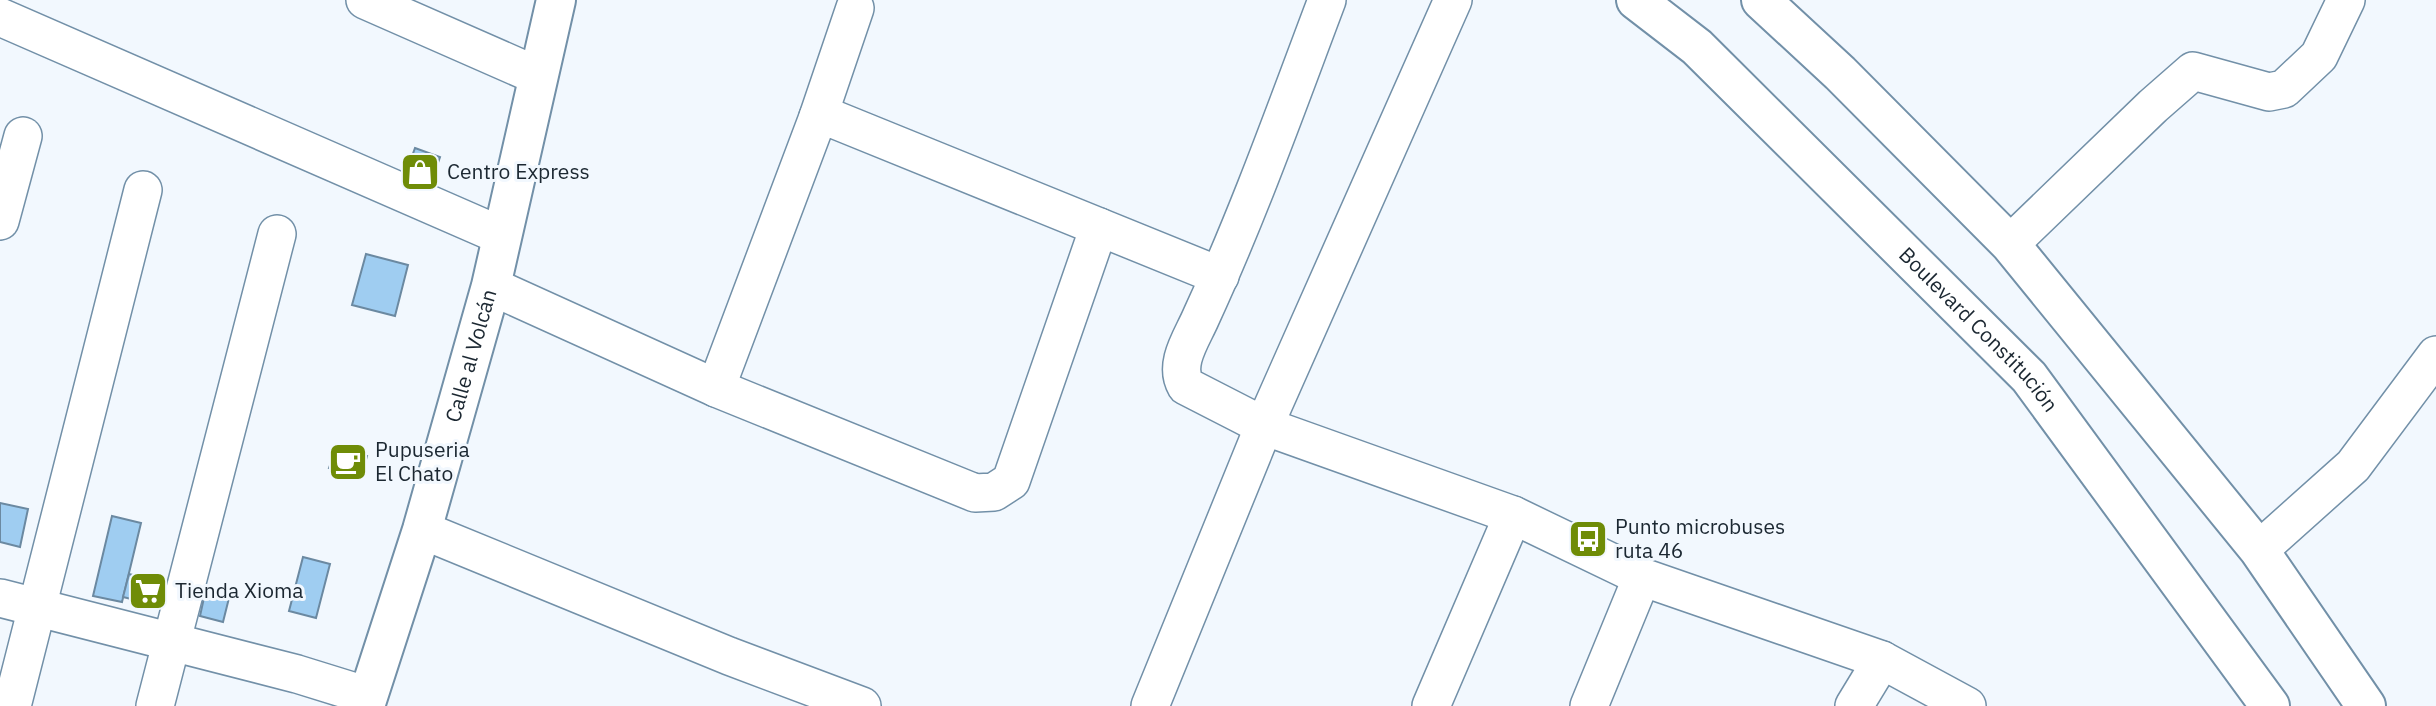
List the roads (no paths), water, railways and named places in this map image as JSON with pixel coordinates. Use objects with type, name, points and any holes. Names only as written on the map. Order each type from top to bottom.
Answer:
[{"type":"main road","name":"Calle al Volcán","points":[[367,701],[422,530],[491,286],[556,0]]},
{"type":"main road","name":"Boulevard Constitución","points":[[1636,0],[1697,47],[2029,377],[2270,706]]},
{"type":"main road","points":[[1761,0],[1840,73],[2010,244],[2259,550],[2366,706]]},
{"type":"street","points":[[365,0],[538,76]]},
{"type":"street","points":[[1327,0],[1220,276],[1185,354],[1181,377],[1186,386],[1264,426],[1513,515],[1642,577],[1882,660],[1967,706]]},
{"type":"street","points":[[1150,706],[1264,426],[1453,0]]},
{"type":"street","points":[[2010,244],[2193,71],[2269,92],[2284,89],[2319,56],[2346,0]]},
{"type":"street","points":[[716,388],[818,117],[855,8]]},
{"type":"street","points":[[0,17],[502,236]]},
{"type":"street","points":[[818,117],[833,119],[1220,276]]},
{"type":"street","points":[[0,221],[23,136]]},
{"type":"street","points":[[12,706],[143,190]]},
{"type":"street","points":[[491,286],[716,388],[975,493],[994,492],[1011,481],[1099,227]]},
{"type":"street","points":[[155,706],[277,234]]},
{"type":"street","points":[[2259,550],[2353,466],[2436,355]]},
{"type":"street","points":[[1432,706],[1513,515]]},
{"type":"street","points":[[422,530],[729,656],[862,706]]},
{"type":"street","points":[[1589,706],[1642,577]]},
{"type":"street","points":[[0,598],[172,642],[367,701]]},
{"type":"street","points":[[1854,706],[1882,660]]},
{"type":"place","name":"Centro Express","points":[[420,172]]},
{"type":"place","name":"Pupuseria El Chato","points":[[348,462]]},
{"type":"place","name":"Punto microbuses ruta 46","points":[[1588,539]]},
{"type":"place","name":"Tienda Xioma","points":[[148,591]]}]
